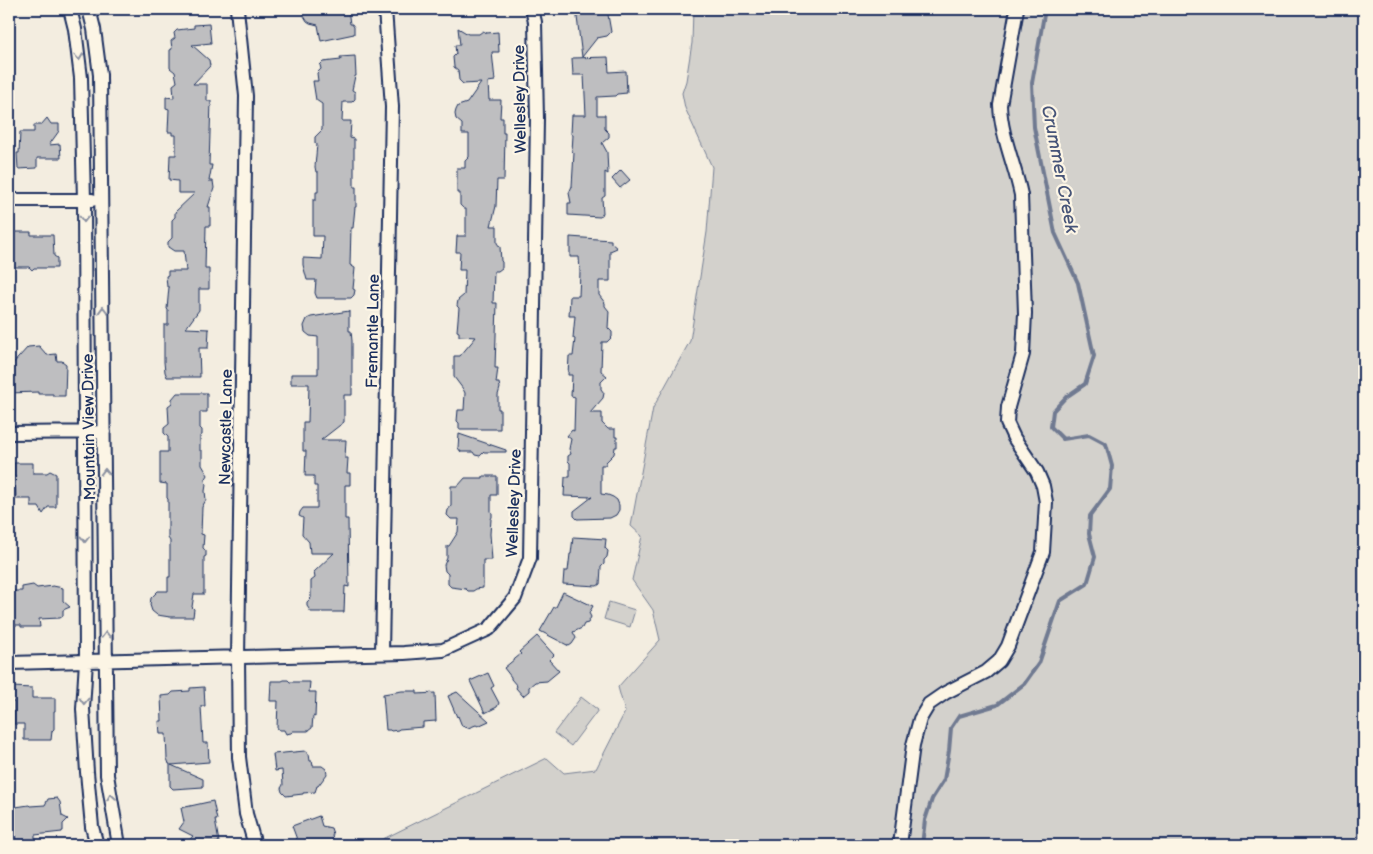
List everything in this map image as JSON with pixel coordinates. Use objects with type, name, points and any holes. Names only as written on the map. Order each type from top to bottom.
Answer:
[{"type":"street","name":"Mountain View Drive","points":[[70,9],[75,29],[81,78],[84,200],[86,661],[83,709],[92,827],[97,845]]},
{"type":"street","name":"Mountain View Drive","points":[[88,9],[94,29],[100,75],[107,775],[119,845]]},
{"type":"street","name":"Newcastle Lane","points":[[237,9],[246,96],[238,658],[239,758],[246,814],[255,845]]},
{"type":"street","name":"Fremantle Lane","points":[[382,653],[392,107],[385,9]]},
{"type":"street","name":"Wellesley Drive","points":[[9,663],[238,658],[443,650],[489,629],[515,598],[530,558],[537,119],[532,9]]},
{"type":"street","points":[[900,845],[913,744],[920,719],[929,704],[945,693],[986,672],[999,661],[1008,646],[1043,552],[1046,502],[1043,486],[1038,472],[1014,438],[1007,423],[1008,407],[1023,354],[1026,313],[1021,195],[1001,118],[1000,105],[1017,9]]},
{"type":"street","points":[[9,200],[102,199]]},
{"type":"street","points":[[9,433],[104,432]]},
{"type":"shaded area","points":[[693,9],[1364,9],[1364,845],[371,845],[547,758],[564,773],[596,769],[625,712],[618,687],[660,640],[653,610],[632,580],[642,536],[631,526],[653,408],[690,341],[707,232],[712,167],[685,108],[682,93],[686,81],[692,43]]},
{"type":"shaded area","points":[[609,602],[635,610],[630,627],[604,619]]},
{"type":"shaded area","points":[[581,697],[598,710],[571,746],[554,733]]},
{"type":"building","points":[[304,9],[348,9],[350,24],[354,27],[354,34],[321,41],[318,25],[307,21],[304,16]]},
{"type":"building","points":[[576,9],[607,9],[611,32],[607,36],[597,38],[582,57]]},
{"type":"building","points":[[209,24],[211,43],[192,45],[209,60],[210,66],[193,84],[207,84],[207,101],[211,101],[209,165],[212,165],[209,181],[213,181],[214,188],[208,207],[210,207],[210,226],[206,226],[205,269],[209,269],[209,289],[199,289],[199,310],[186,328],[209,329],[208,348],[199,348],[200,377],[167,377],[164,362],[164,325],[168,325],[169,287],[167,287],[166,276],[168,271],[186,271],[184,251],[174,251],[168,247],[168,242],[172,238],[172,220],[175,217],[175,212],[195,193],[178,193],[178,181],[169,180],[170,155],[176,155],[176,135],[168,132],[169,109],[166,108],[166,97],[174,98],[173,85],[177,82],[175,72],[170,68],[171,41],[175,38],[174,33],[177,30],[194,28],[194,25]]},
{"type":"building","points":[[458,28],[468,34],[479,34],[483,31],[487,33],[498,32],[499,52],[492,52],[495,81],[488,82],[489,100],[501,100],[500,118],[503,118],[503,133],[505,133],[504,180],[497,180],[496,206],[491,226],[497,226],[497,243],[500,247],[502,262],[502,268],[494,271],[493,303],[497,303],[495,368],[498,368],[496,383],[499,383],[500,388],[498,409],[500,409],[500,429],[459,429],[457,421],[458,410],[464,410],[465,393],[454,377],[454,356],[460,356],[476,337],[459,336],[457,331],[459,308],[457,306],[458,300],[464,295],[465,270],[459,270],[460,252],[456,252],[457,236],[466,236],[466,209],[460,205],[460,193],[457,193],[457,168],[465,168],[465,161],[469,157],[469,134],[462,134],[462,124],[456,119],[455,114],[458,106],[467,103],[481,83],[463,84],[459,80],[458,70],[454,67],[453,57],[456,54],[455,45],[460,45]]},
{"type":"building","points":[[355,56],[356,76],[352,90],[355,92],[355,99],[352,102],[343,102],[342,121],[351,121],[350,138],[354,139],[356,207],[353,228],[351,228],[350,265],[355,268],[353,289],[355,290],[351,298],[317,298],[315,293],[316,280],[307,280],[303,265],[303,258],[322,259],[323,236],[313,236],[313,200],[316,200],[316,192],[318,192],[318,172],[316,172],[315,167],[317,144],[315,143],[315,137],[322,130],[322,104],[316,100],[313,81],[318,81],[317,73],[321,69],[320,65],[323,62],[341,60],[340,57]]},
{"type":"building","points":[[608,57],[609,72],[626,71],[627,93],[597,97],[597,115],[605,115],[605,129],[609,133],[609,137],[602,143],[607,152],[608,174],[605,172],[605,196],[602,198],[603,213],[600,217],[568,215],[568,203],[571,203],[569,193],[572,186],[574,153],[572,151],[573,135],[571,134],[572,115],[586,115],[584,75],[573,75],[572,58]]},
{"type":"building","points":[[47,118],[51,124],[59,124],[59,131],[49,145],[60,144],[61,158],[37,158],[37,168],[18,169],[17,153],[19,153],[20,132],[34,132],[34,125],[41,125]]},
{"type":"building","points":[[621,170],[630,180],[620,188],[612,179]]},
{"type":"building","points":[[12,232],[31,232],[31,235],[53,235],[54,256],[57,258],[57,268],[34,268],[32,270],[29,267],[12,267]]},
{"type":"building","points":[[570,237],[611,240],[611,243],[617,248],[610,251],[610,281],[599,281],[599,295],[609,311],[608,328],[612,332],[612,337],[607,342],[602,342],[601,371],[607,376],[601,382],[601,389],[604,393],[603,398],[590,413],[602,413],[602,423],[608,429],[615,429],[615,437],[617,437],[617,447],[615,447],[614,454],[606,462],[606,465],[601,465],[601,494],[613,497],[619,505],[616,515],[610,518],[577,519],[574,516],[574,511],[592,497],[564,496],[565,477],[570,477],[568,456],[571,454],[569,449],[571,439],[567,436],[572,430],[574,431],[575,397],[571,396],[572,375],[568,375],[569,356],[573,356],[575,316],[569,316],[570,296],[579,296],[580,272],[579,257],[570,257]]},
{"type":"building","points":[[349,311],[349,331],[351,331],[352,341],[352,395],[344,395],[344,422],[321,440],[346,440],[345,458],[348,458],[347,473],[350,473],[350,485],[345,485],[345,519],[348,519],[349,587],[345,586],[344,612],[311,612],[307,602],[311,598],[311,581],[315,578],[314,572],[334,553],[310,553],[309,542],[302,534],[303,518],[299,516],[300,512],[303,508],[317,508],[317,486],[314,486],[314,476],[305,476],[306,451],[303,451],[303,422],[308,422],[309,384],[291,384],[291,374],[318,374],[318,337],[310,336],[305,332],[304,326],[307,319]]},
{"type":"building","points":[[39,346],[47,355],[56,354],[57,361],[62,361],[66,364],[65,396],[38,394],[38,392],[9,393],[9,368],[28,347]]},
{"type":"building","points":[[177,393],[207,393],[207,412],[200,412],[202,435],[200,436],[200,451],[202,451],[202,465],[208,475],[205,480],[206,500],[202,507],[201,534],[204,535],[203,548],[206,551],[206,556],[204,557],[204,594],[194,594],[193,617],[157,615],[152,611],[150,605],[151,598],[158,591],[168,591],[168,577],[170,577],[167,484],[160,483],[160,452],[168,452],[168,437],[164,433],[164,428],[169,424],[168,406],[172,403],[172,399]]},
{"type":"building","points":[[459,434],[506,450],[506,452],[484,452],[480,456],[475,455],[473,452],[461,452],[458,448]]},
{"type":"building","points":[[14,463],[33,463],[33,473],[47,473],[50,471],[56,474],[56,507],[48,507],[43,514],[39,507],[31,507],[31,499],[16,499]]},
{"type":"building","points":[[483,476],[497,476],[497,495],[491,495],[492,517],[490,534],[492,560],[483,560],[483,588],[468,591],[451,587],[448,584],[448,574],[445,571],[444,565],[447,558],[447,546],[449,546],[458,532],[459,519],[451,519],[447,515],[451,506],[451,486],[458,486],[465,478],[483,478]]},
{"type":"building","points":[[573,537],[606,539],[607,557],[601,567],[600,584],[597,586],[563,584],[564,571],[568,571]]},
{"type":"building","points":[[33,585],[37,588],[53,586],[63,588],[63,601],[70,607],[63,610],[63,616],[60,618],[39,619],[40,627],[9,625],[9,591],[22,591],[22,587]]},
{"type":"building","points":[[563,592],[593,606],[589,613],[591,617],[588,623],[573,632],[576,638],[569,646],[540,631],[554,607],[556,607]]},
{"type":"building","points":[[537,636],[554,655],[549,660],[559,671],[547,681],[535,682],[523,696],[504,668],[521,654],[519,652]]},
{"type":"building","points":[[488,673],[494,686],[491,688],[499,703],[497,707],[485,713],[470,681]]},
{"type":"building","points":[[284,680],[290,682],[310,682],[309,692],[316,692],[315,717],[313,716],[312,728],[308,731],[293,731],[286,734],[284,730],[277,728],[278,701],[270,701],[271,681]]},
{"type":"building","points":[[12,687],[32,688],[32,698],[55,698],[54,729],[51,740],[24,740],[24,724],[14,724]]},
{"type":"building","points":[[204,687],[205,706],[201,706],[203,743],[208,743],[209,762],[171,765],[203,779],[203,787],[173,789],[170,786],[170,764],[167,759],[166,734],[160,734],[159,721],[162,721],[161,696],[170,695],[173,692],[190,691],[190,688]]},
{"type":"building","points":[[417,691],[417,694],[435,693],[436,721],[423,722],[423,727],[386,730],[383,694]]},
{"type":"building","points":[[457,692],[489,721],[468,728],[462,726],[448,696]]},
{"type":"building","points":[[305,751],[309,754],[313,766],[322,766],[326,769],[327,774],[317,786],[315,792],[286,796],[281,788],[283,785],[282,770],[275,771],[273,754]]},
{"type":"building","points":[[57,798],[60,802],[62,816],[68,819],[63,824],[63,831],[35,835],[35,843],[16,845],[13,832],[13,815],[9,812],[9,808],[45,805],[48,799]]},
{"type":"building","points":[[213,801],[219,842],[207,845],[185,845],[193,836],[179,829],[184,822],[181,808]]},
{"type":"building","points":[[319,816],[322,826],[331,828],[335,845],[299,845],[292,826]]},
{"type":"waterway","name":"Crummer Creek","points":[[922,845],[925,820],[932,799],[944,780],[951,728],[959,716],[997,705],[1024,684],[1039,663],[1060,601],[1087,584],[1095,557],[1089,534],[1090,516],[1110,489],[1112,466],[1106,444],[1089,435],[1063,439],[1051,427],[1053,411],[1066,397],[1085,384],[1094,356],[1078,283],[1055,233],[1034,127],[1032,83],[1045,9]]}]
